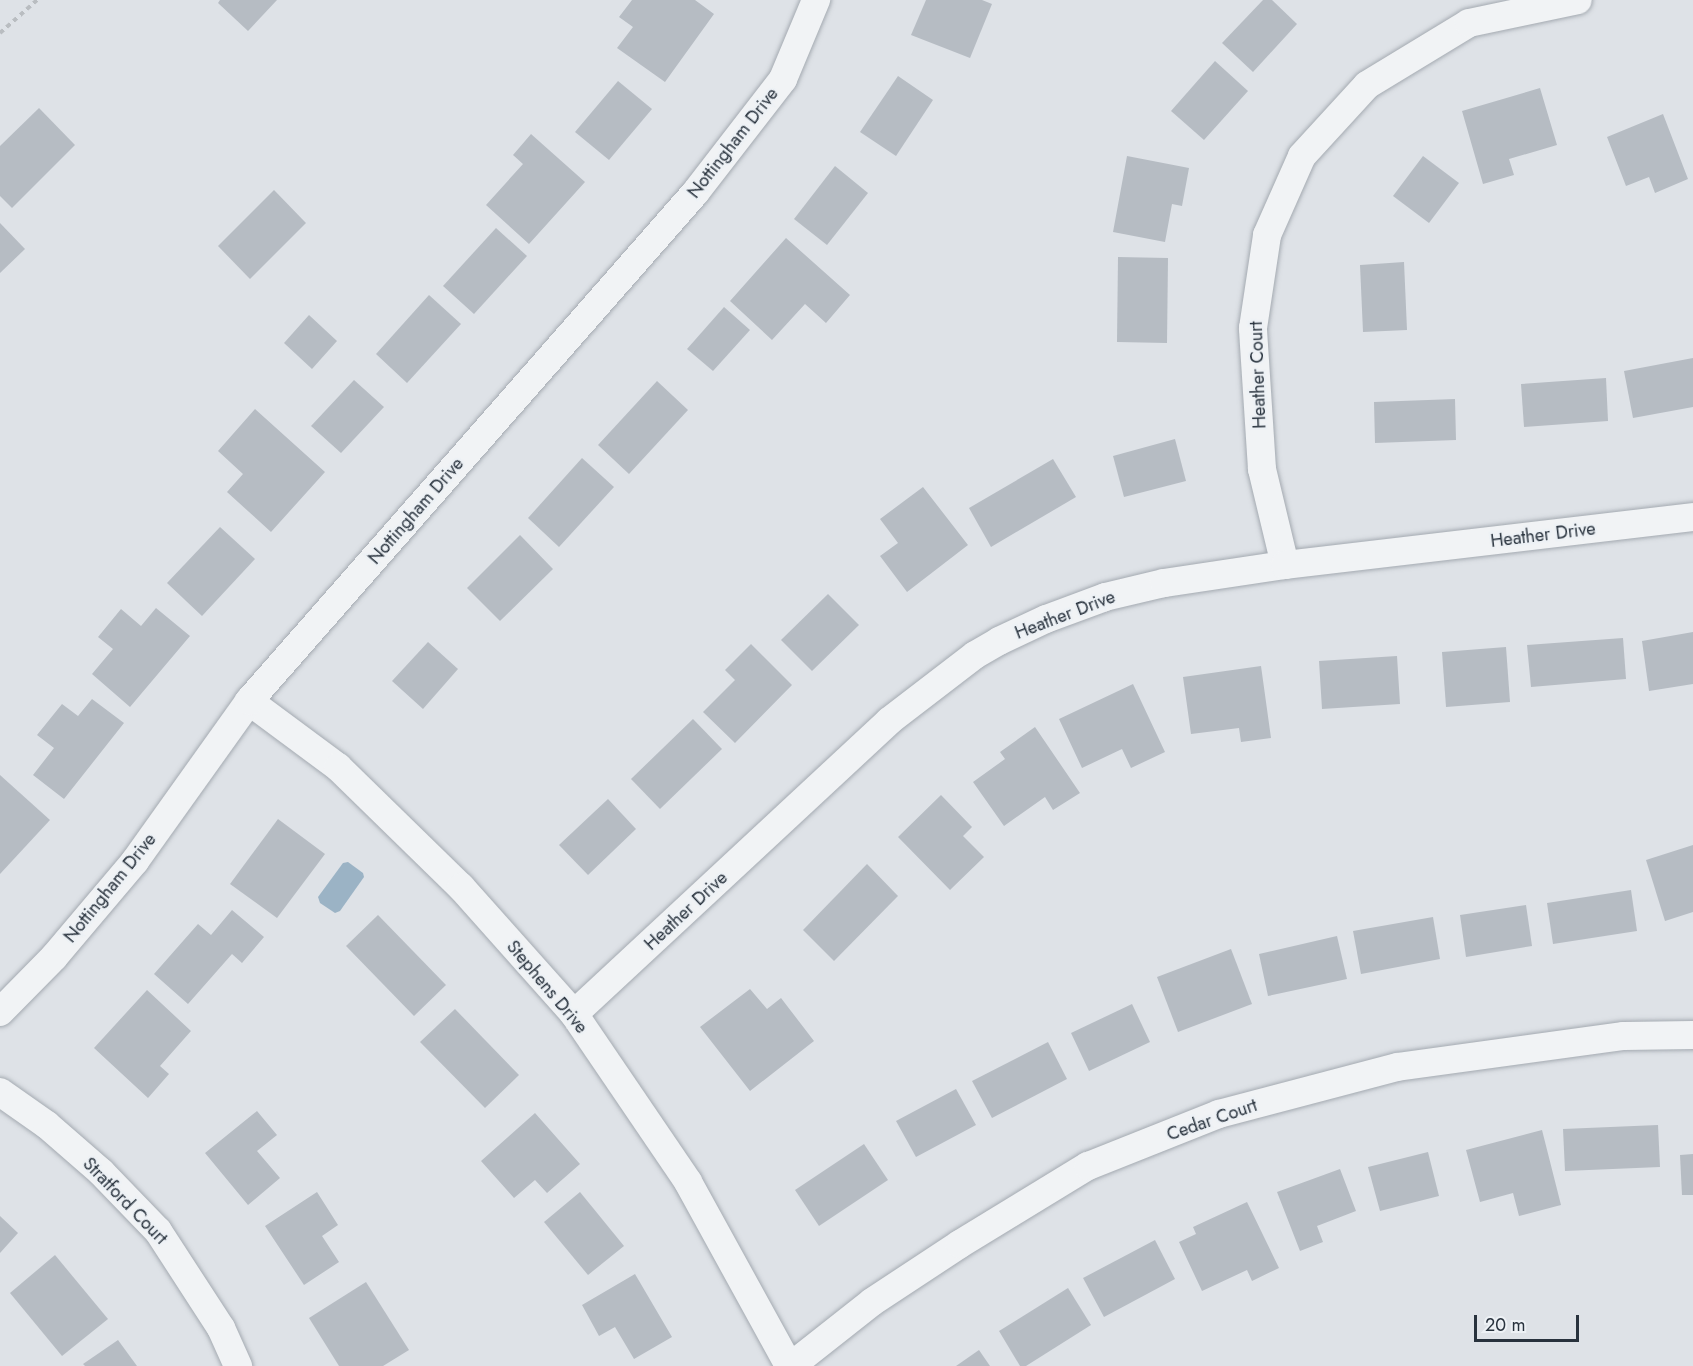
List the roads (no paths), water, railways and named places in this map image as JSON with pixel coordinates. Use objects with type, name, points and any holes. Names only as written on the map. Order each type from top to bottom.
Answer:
[{"type":"street","name":"Nottingham Drive","points":[[0,1012],[54,957],[135,861],[249,701],[695,194],[783,79],[816,0]]},
{"type":"street","name":"Heather Court","points":[[1286,565],[1262,469],[1252,328],[1267,235],[1302,156],[1367,85],[1469,23],[1578,0]]},
{"type":"street","name":"Heather Drive","points":[[574,1014],[889,721],[975,656],[999,641],[1046,619],[1105,597],[1164,583],[1286,565],[1693,517]]},
{"type":"street","name":"Stephens Drive","points":[[249,701],[338,767],[461,887],[574,1014],[688,1182],[790,1366]]},
{"type":"street","name":"Cedar Court","points":[[790,1366],[882,1296],[960,1244],[1088,1166],[1219,1114],[1397,1067],[1624,1036],[1693,1035]]},
{"type":"street","name":"Stratford Court","points":[[0,1092],[47,1125],[101,1172],[158,1231],[221,1328],[238,1366]]},
{"type":"water","points":[[348,862],[363,873],[364,877],[340,911],[335,913],[320,903],[318,897],[343,863]]}]
